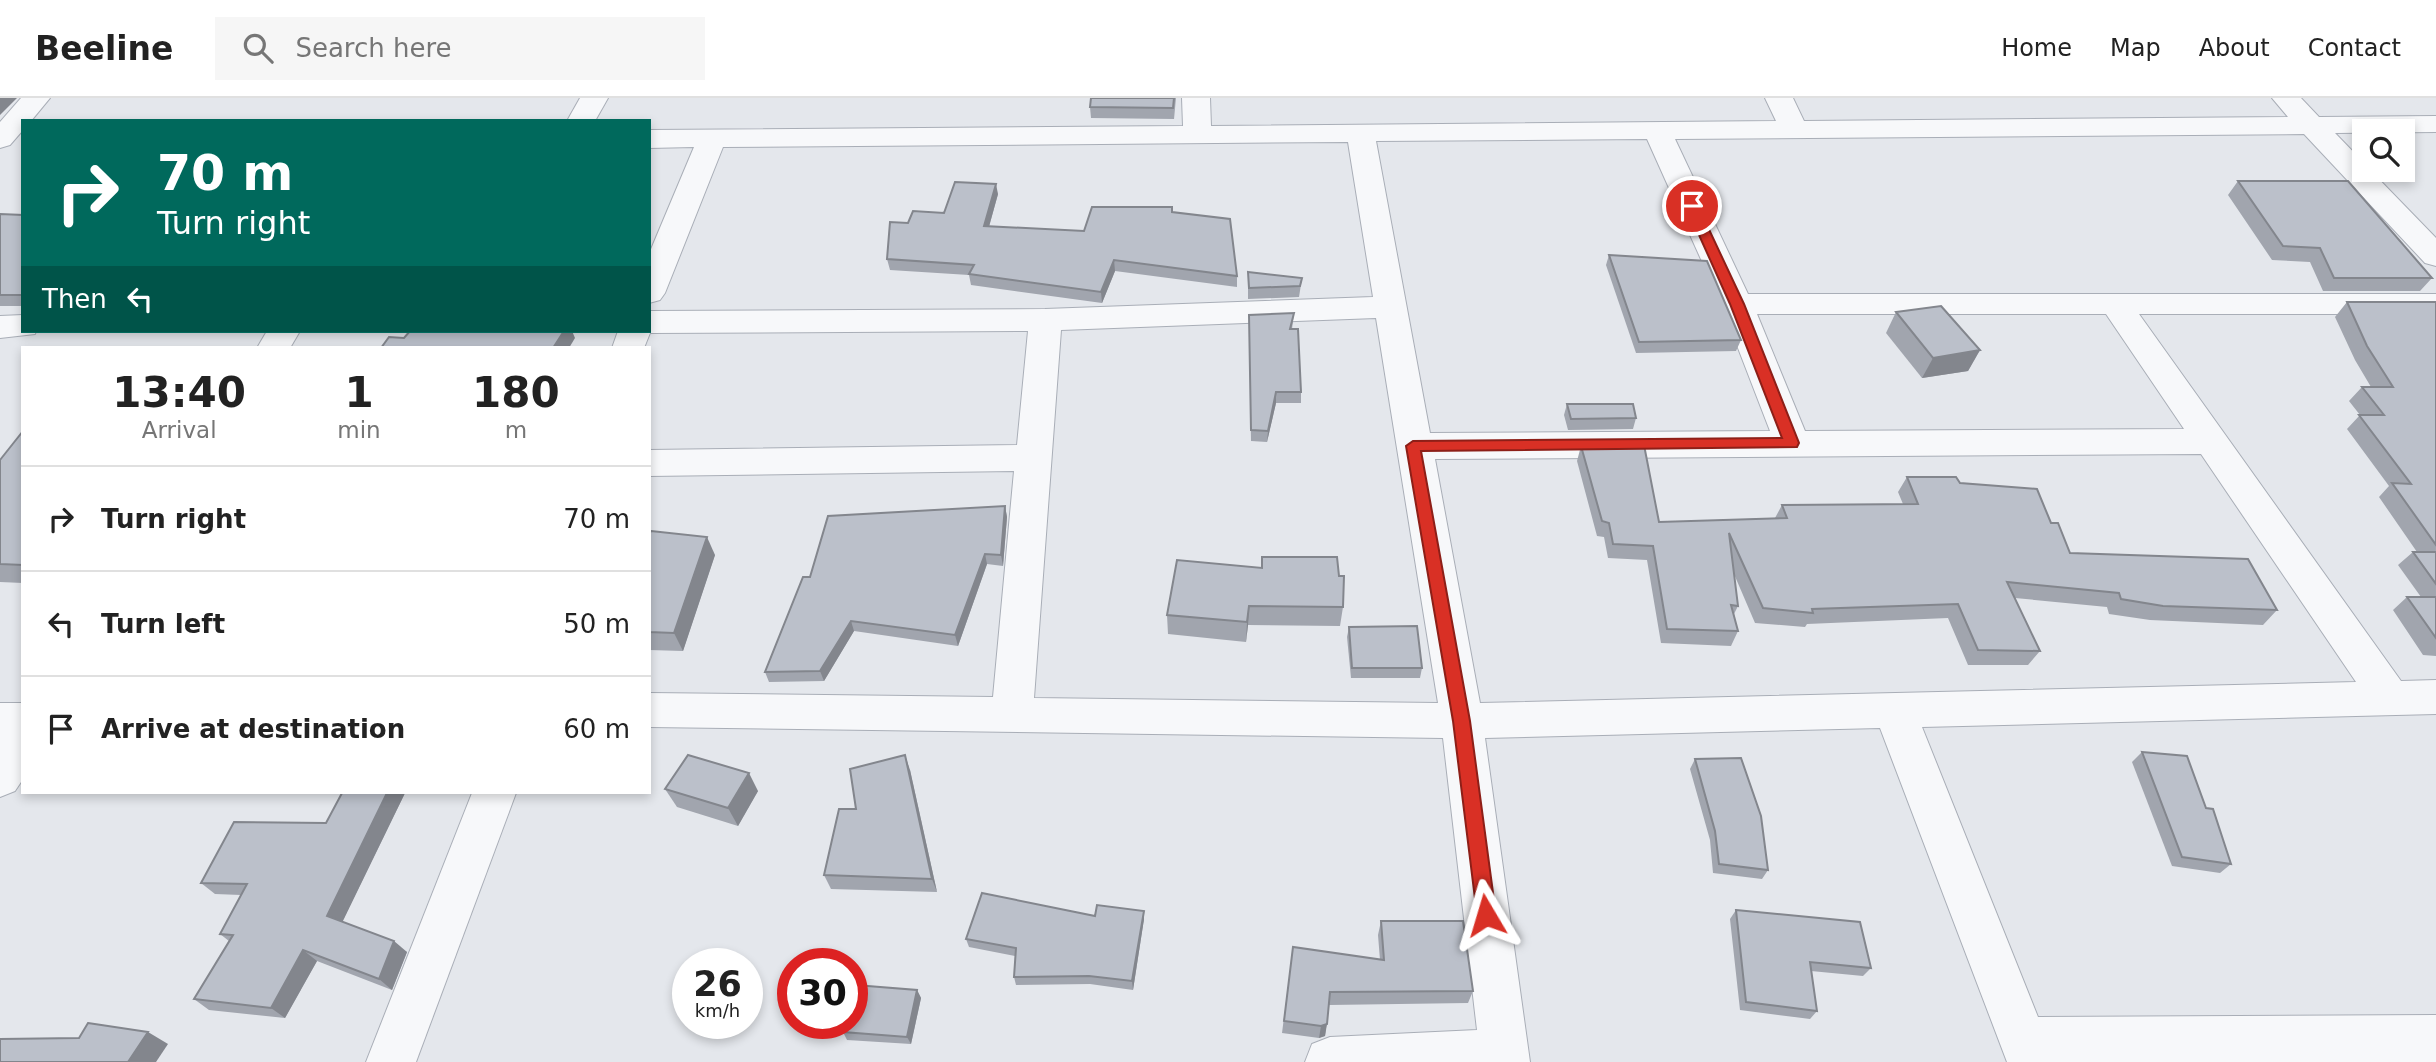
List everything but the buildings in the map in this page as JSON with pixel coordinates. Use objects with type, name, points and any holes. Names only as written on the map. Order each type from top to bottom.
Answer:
[{"type":"street","points":[[0,139],[36,98]]},
{"type":"street","points":[[582,119],[594,98]]},
{"type":"street","points":[[1196,98],[1197,136]]},
{"type":"street","points":[[1779,98],[1795,131]]},
{"type":"street","points":[[2286,98],[2436,256]]},
{"type":"street","points":[[651,139],[1361,136],[2436,124]]},
{"type":"street","points":[[1658,132],[1737,304],[1792,443]]},
{"type":"street","points":[[1330,1062],[1504,1058],[1462,721],[1361,136]]},
{"type":"street","points":[[651,288],[712,139]]},
{"type":"street","points":[[0,150],[21,150]]},
{"type":"street","points":[[1737,304],[2436,304]]},
{"type":"street","points":[[2115,304],[2390,698]]},
{"type":"street","points":[[651,322],[1045,320],[1389,307]]},
{"type":"street","points":[[1012,715],[1045,320]]},
{"type":"street","points":[[0,327],[21,326]]},
{"type":"street","points":[[1413,446],[2210,441]]},
{"type":"street","points":[[651,463],[1032,458]]},
{"type":"street","points":[[651,710],[1462,721],[2436,696]]},
{"type":"street","points":[[1894,710],[2028,1052],[2436,1039]]},
{"type":"street","points":[[0,721],[21,721]]},
{"type":"street","points":[[0,778],[21,745]]},
{"type":"street","points":[[391,1062],[494,794]]},
{"type":"route","points":[[1486,915],[1462,721],[1413,446],[1792,443],[1737,304],[1692,206]]}]
